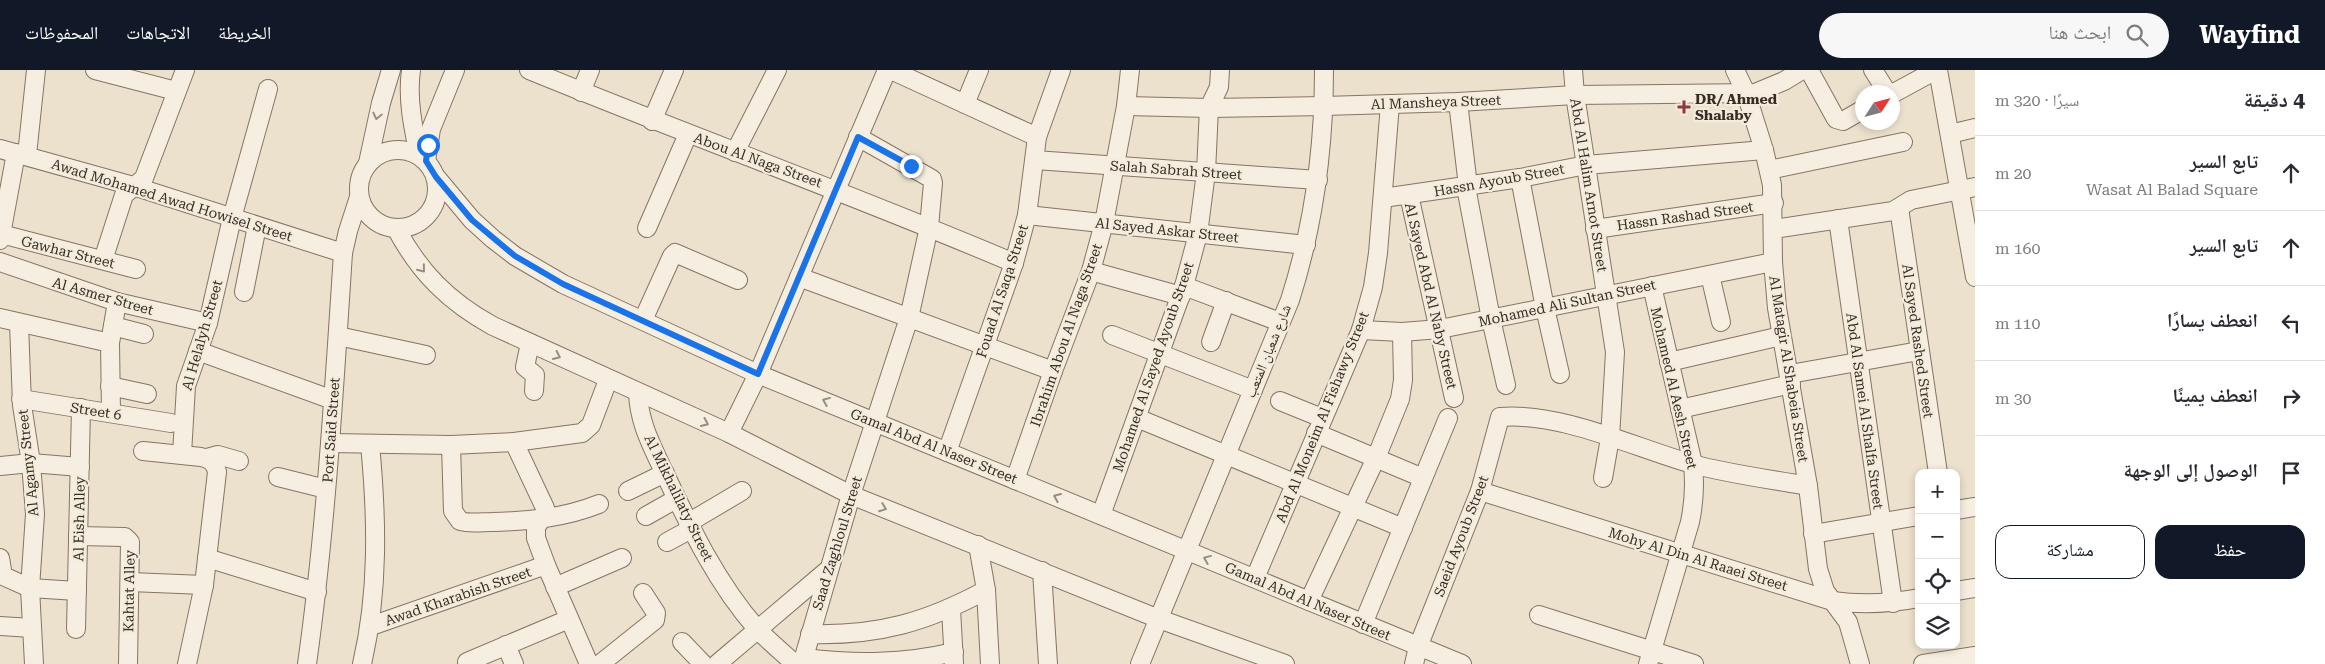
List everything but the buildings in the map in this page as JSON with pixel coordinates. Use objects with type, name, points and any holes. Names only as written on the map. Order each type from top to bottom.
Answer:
[{"type":"street","points":[[0,237],[14,152],[36,70]]},
{"type":"street","points":[[95,70],[140,76],[176,91]]},
{"type":"street","points":[[103,260],[124,195],[144,178],[185,70]]},
{"type":"street","points":[[390,70],[368,163],[359,181],[359,197],[363,207],[373,218],[386,226],[396,228],[414,225],[429,214],[437,196],[436,177],[423,158],[413,128],[410,101],[411,70]]},
{"type":"street","points":[[423,158],[431,129],[455,70]]},
{"type":"street","name":"Abou Al Naga Street","points":[[529,70],[652,121],[929,227],[1014,263]]},
{"type":"street","points":[[581,92],[590,70]]},
{"type":"street","points":[[652,121],[674,70]]},
{"type":"street","points":[[735,152],[777,70]]},
{"type":"street","points":[[729,433],[758,374],[858,137],[889,70],[1037,137]]},
{"type":"street","points":[[965,104],[979,70]]},
{"type":"street","name":"Fouad Al Saqa Street","points":[[947,452],[1014,263],[1027,215],[1037,137],[1061,70]]},
{"type":"street","name":"Ibrahim Abou Al Naga Street","points":[[1015,480],[1053,371],[1091,271],[1104,223],[1126,106],[1130,70]]},
{"type":"street","name":"Mohamed Al Sayed Ayoub Street","points":[[1101,515],[1161,352],[1182,291],[1198,234],[1206,172],[1209,108],[1219,88],[1220,70]]},
{"type":"street","name":"شارع شعبان المتعب","points":[[1140,664],[1290,300],[1306,245],[1318,180],[1324,106],[1324,70]]},
{"type":"street","name":"Abd Al Halim Arnot Street","points":[[1573,70],[1574,95],[1615,352],[1610,438],[1603,478]]},
{"type":"street","name":"Al Matagir Al Shabeia Street","points":[[1735,70],[1746,93],[1769,170],[1774,203],[1773,262],[1782,336],[1808,486],[1813,534],[1821,580],[1832,601],[1848,622],[1860,664]]},
{"type":"street","name":"Al Mansheya Street","points":[[1126,106],[1209,108],[1324,106],[1458,102],[1574,95],[1746,93],[1763,90],[1802,70]]},
{"type":"street","points":[[1809,70],[1836,119],[1843,121],[1855,114]]},
{"type":"street","points":[[1873,70],[1883,85]]},
{"type":"street","points":[[1900,90],[1937,70],[1950,134],[1967,188],[1975,276]]},
{"type":"street","name":"Al Helalyh Street","points":[[182,454],[186,386],[208,323],[232,218],[268,89]]},
{"type":"street","points":[[1458,102],[1467,186],[1490,319],[1506,385]]},
{"type":"street","name":"Abd Al Moneim Al Fishawy Street","points":[[1255,578],[1361,330],[1373,287],[1383,198],[1390,104]]},
{"type":"street","points":[[1950,134],[1975,128]]},
{"type":"street","points":[[647,228],[688,134]]},
{"type":"street","name":"Saad Zaghloul Street","points":[[800,662],[851,495],[909,318],[929,227],[933,183],[928,176],[858,137]]},
{"type":"street","points":[[1769,170],[1904,142]]},
{"type":"street","points":[[368,163],[383,152],[392,150],[411,151],[423,158]]},
{"type":"street","name":"Hassn Ayoub Street","points":[[1383,198],[1520,178],[1586,165],[1764,150]]},
{"type":"street","name":"Awad Mohamed Awad Howisel Street","points":[[14,152],[133,186],[343,253]]},
{"type":"street","name":"Salah Sabrah Street","points":[[1035,160],[1318,180]]},
{"type":"street","name":"Gamal Abd Al Naser Street","points":[[436,177],[472,220],[515,256],[563,284],[758,374],[1462,664]]},
{"type":"street","points":[[1520,178],[1560,374]]},
{"type":"street","points":[[1774,229],[1899,208],[1911,200],[1967,188]]},
{"type":"street","name":"Al Sayed Abd Al Naby Street","points":[[1408,195],[1440,329],[1454,398]]},
{"type":"street","name":"Port Said Street","points":[[307,664],[317,592],[330,443],[343,253],[359,197]]},
{"type":"street","name":"Hassn Rashad Street","points":[[1595,229],[1774,203]]},
{"type":"street","name":"Al Sayed Rashed Street","points":[[1899,208],[1937,469]]},
{"type":"street","name":"Al Sayed Askar Street","points":[[1027,215],[1306,245]]},
{"type":"street","name":"Abd Al Samei Al Shalfa Street","points":[[1838,219],[1893,603]]},
{"type":"street","points":[[244,292],[257,226]]},
{"type":"street","points":[[396,228],[420,268],[453,301],[492,326],[729,433],[851,495],[1159,619],[1279,663]]},
{"type":"street","name":"Gawhar Street","points":[[0,237],[136,269]]},
{"type":"street","points":[[643,320],[675,253],[738,280]]},
{"type":"street","name":"Al Asmer Street","points":[[0,262],[117,302],[208,323]]},
{"type":"street","name":"Mohamed Ali Sultan Street","points":[[1361,330],[1402,332],[1440,329],[1773,262]]},
{"type":"street","points":[[1091,271],[1226,302],[1280,322]]},
{"type":"street","points":[[1710,275],[1720,322]]},
{"type":"street","points":[[800,277],[1053,371]]},
{"type":"street","name":"Mohamed Al Aesh Street","points":[[1650,658],[1694,505],[1693,464],[1652,286]]},
{"type":"street","points":[[111,413],[112,335],[117,302]]},
{"type":"street","points":[[1211,342],[1226,302]]},
{"type":"street","points":[[0,318],[112,335],[144,334]]},
{"type":"street","name":"Al Agamy Street","points":[[19,322],[21,399],[31,463],[35,514],[30,588],[34,664]]},
{"type":"street","points":[[1309,601],[1376,458],[1400,399],[1402,332]]},
{"type":"street","points":[[1112,335],[1161,352],[1252,390]]},
{"type":"street","points":[[338,336],[426,355]]},
{"type":"street","points":[[1669,362],[1782,336]]},
{"type":"street","points":[[530,343],[525,367],[536,375],[534,391]]},
{"type":"street","points":[[198,351],[333,400]]},
{"type":"street","points":[[1680,409],[1858,362],[1919,351]]},
{"type":"street","points":[[330,443],[451,445],[514,442],[586,432],[591,425],[608,380]]},
{"type":"street","points":[[110,386],[146,394]]},
{"type":"street","name":"Al Mikhalilaty Street","points":[[638,393],[643,428],[690,526],[732,596],[758,629],[800,662]]},
{"type":"street","name":"Street 6","points":[[21,399],[171,423]]},
{"type":"street","points":[[1280,401],[1319,426],[1376,458],[1423,478]]},
{"type":"street","name":"Al Eish Alley","points":[[76,629],[81,408]]},
{"type":"street","name":"Saeid Ayoub Street","points":[[1414,664],[1418,647],[1480,491],[1492,450],[1498,418],[1511,417],[1555,422],[1610,438]]},
{"type":"street","points":[[1137,418],[1402,528]]},
{"type":"street","points":[[1363,624],[1448,418]]},
{"type":"street","points":[[1610,438],[1693,464],[1808,486]]},
{"type":"street","points":[[514,442],[545,508],[545,514],[535,533],[546,566],[588,664]]},
{"type":"street","points":[[362,664],[371,626],[376,535],[370,444]]},
{"type":"street","points":[[451,445],[453,511],[457,519],[464,522],[542,519],[568,515],[599,504]]},
{"type":"street","points":[[143,451],[207,458],[218,456],[239,461]]},
{"type":"street","points":[[187,664],[204,585],[216,472],[215,466],[207,458]]},
{"type":"street","points":[[0,466],[31,463],[80,466]]},
{"type":"street","points":[[628,491],[665,473]]},
{"type":"street","points":[[278,478],[326,489]]},
{"type":"street","points":[[667,542],[742,491]]},
{"type":"street","name":"Mohy Al Din Al Raaei Street","points":[[1480,491],[1832,601],[1858,605],[1893,603],[1915,599]]},
{"type":"street","points":[[646,516],[676,499]]},
{"type":"street","points":[[1960,509],[1975,507]]},
{"type":"street","points":[[1813,534],[1915,517]]},
{"type":"street","name":"Kahtat Alley","points":[[78,536],[128,539],[130,544],[130,664]]},
{"type":"street","points":[[978,545],[986,590],[990,664]]},
{"type":"street","points":[[0,558],[3,576],[30,588],[77,591]]},
{"type":"street","points":[[207,558],[317,592]]},
{"type":"street","points":[[555,587],[622,558]]},
{"type":"street","name":"Awad Kharabish Street","points":[[371,626],[546,566]]},
{"type":"street","points":[[717,664],[830,568]]},
{"type":"street","points":[[1042,572],[1048,664]]},
{"type":"street","points":[[130,582],[204,585]]},
{"type":"street","points":[[1960,590],[1975,588]]},
{"type":"street","points":[[810,634],[834,635],[882,630],[905,625],[951,609],[986,590]]},
{"type":"street","points":[[600,664],[655,620],[656,613],[643,593]]},
{"type":"street","points":[[800,662],[879,664],[920,659],[954,658],[951,609]]},
{"type":"street","points":[[1539,615],[1650,658],[1694,664]]},
{"type":"street","points":[[467,662],[569,619]]},
{"type":"street","points":[[0,626],[32,628]]},
{"type":"street","points":[[682,642],[702,664]]},
{"type":"street","points":[[506,645],[514,664]]},
{"type":"street","points":[[1923,664],[1975,656]]},
{"type":"place","name":"DR/ Ahmed Shalaby","points":[[1684,107]]},
{"type":"route","points":[[428,145],[426,161],[453,199],[472,220],[515,256],[563,284],[758,374],[858,137],[911,166]]}]
